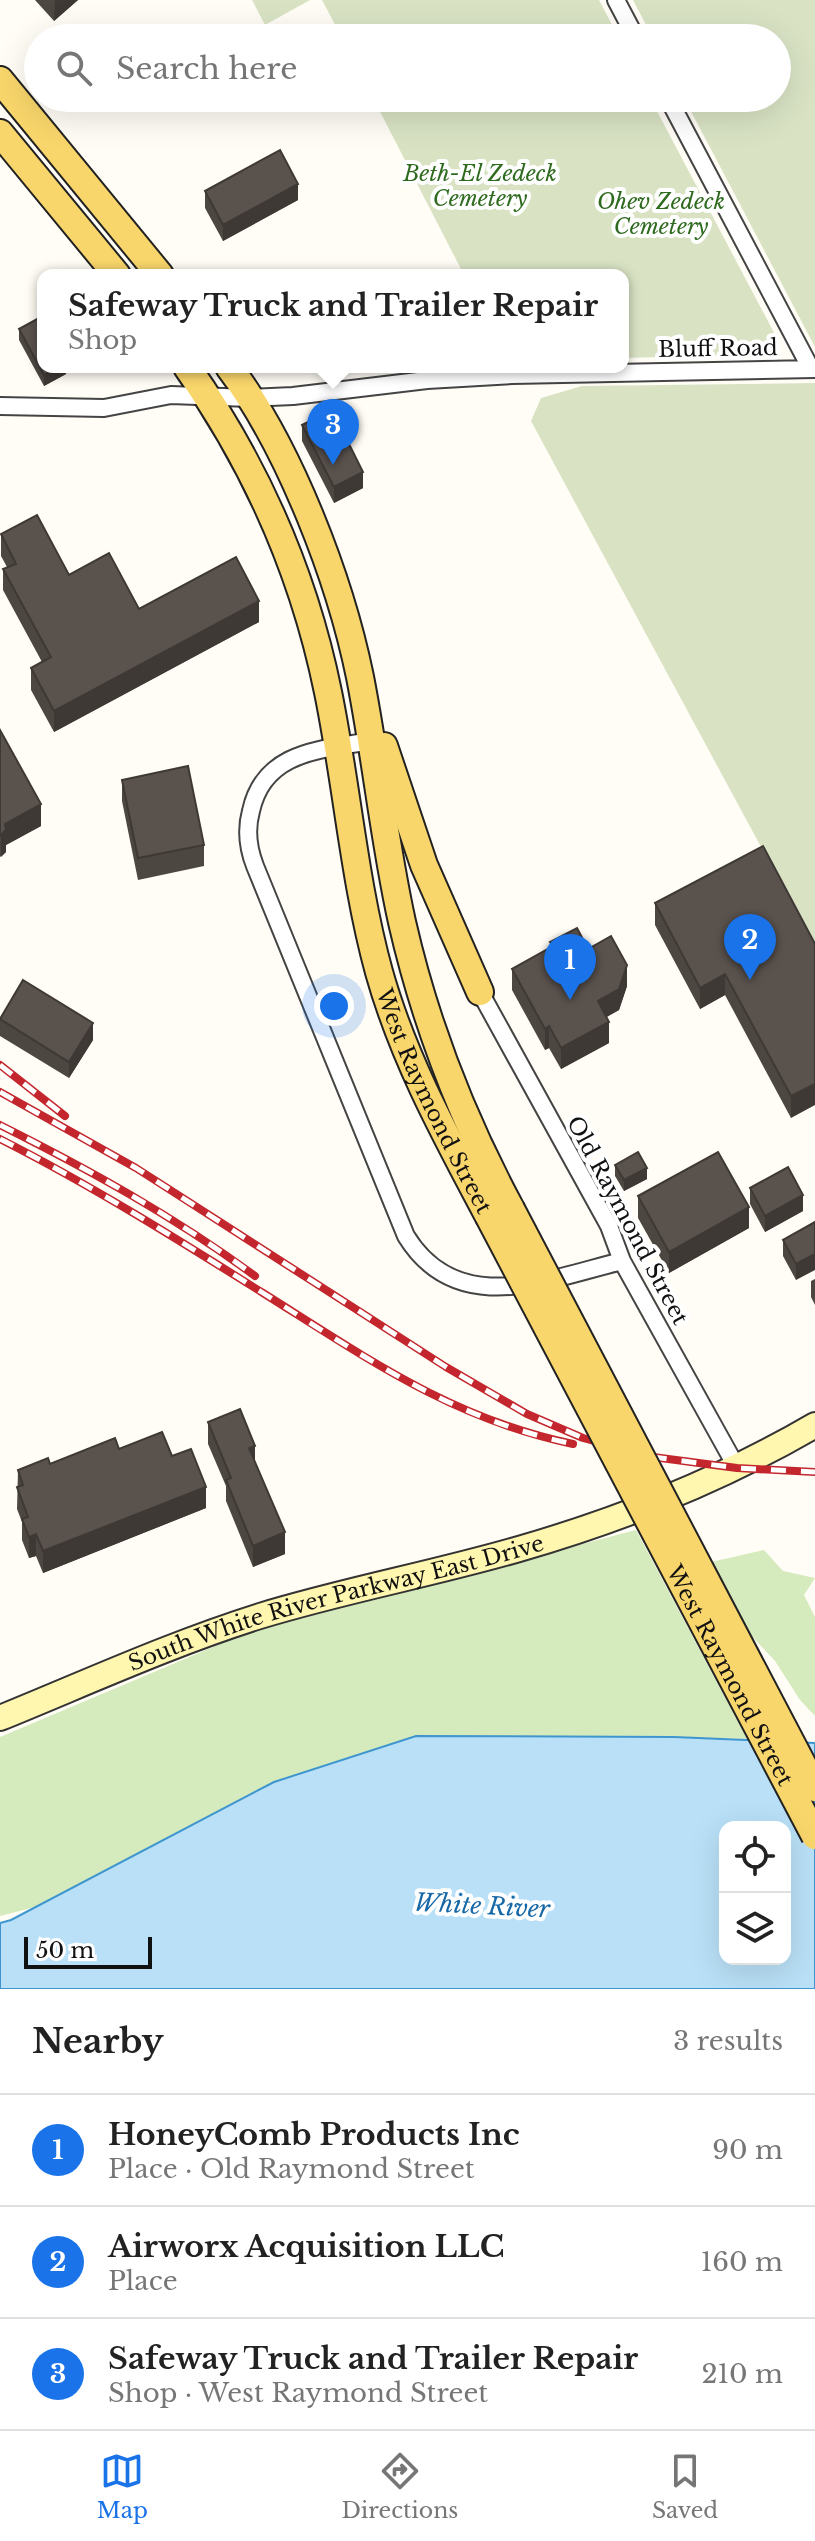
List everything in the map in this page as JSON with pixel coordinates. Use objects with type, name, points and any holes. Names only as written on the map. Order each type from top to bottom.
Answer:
[{"type":"main road","points":[[0,80],[24,109]]},
{"type":"main road","points":[[26,112],[155,269]]},
{"type":"main road","points":[[0,133],[112,269]]},
{"type":"main road","name":"West Raymond Street","points":[[191,373],[209,397],[257,482],[297,578],[320,659],[362,894],[380,974],[426,1096],[499,1212],[815,1788]]},
{"type":"main road","name":"West Raymond Street","points":[[233,373],[298,489],[343,612],[360,676],[401,917],[422,1002],[499,1212],[815,1836]]},
{"type":"main road","points":[[360,676],[413,837],[480,992]]},
{"type":"main road","name":"South White River Parkway East Drive","points":[[0,1718],[257,1617],[583,1530],[675,1496],[737,1468],[815,1425]]},
{"type":"street","points":[[616,0],[629,24]]},
{"type":"street","points":[[675,112],[813,369]]},
{"type":"street","name":"Bluff Road","points":[[629,373],[813,369]]},
{"type":"street","name":"Bluff Road","points":[[0,406],[104,408],[171,395],[249,398],[512,375],[612,373]]},
{"type":"street","points":[[371,741],[290,759],[269,773],[252,803],[249,848],[406,1236],[433,1267],[477,1287],[517,1286],[622,1261]]},
{"type":"street","name":"Old Raymond Street","points":[[480,992],[609,1226],[622,1261],[737,1468]]},
{"type":"green space","points":[[252,0],[310,0],[267,24]]},
{"type":"green space","points":[[322,0],[599,0],[612,24],[335,24]]},
{"type":"green space","points":[[633,0],[815,0],[815,347],[691,112],[791,112],[791,24],[646,24]]},
{"type":"green space","points":[[380,112],[657,112],[779,342],[772,354],[629,358],[629,269],[461,269]]},
{"type":"green space","points":[[815,383],[815,947],[531,421],[541,398],[582,386]]},
{"type":"green space","points":[[636,1530],[747,1739],[674,1737],[125,1863],[39,1906],[0,1916],[0,1737],[251,1631]]},
{"type":"green space","points":[[764,1550],[783,1571],[815,1578],[804,1595],[815,1617],[815,1716],[800,1700],[775,1661],[747,1631],[711,1562]]},
{"type":"water","name":"White River","points":[[416,1736],[674,1737],[815,1743],[815,1989],[0,1989],[0,1923],[274,1782]]},
{"type":"building","points":[[280,150],[298,184],[223,225],[205,191]]},
{"type":"building","points":[[37,319],[37,362],[19,329]]},
{"type":"building","points":[[332,410],[363,472],[334,487],[302,425]]},
{"type":"building","points":[[37,515],[69,575],[109,553],[139,609],[236,557],[259,601],[54,711],[31,668],[51,657],[3,569],[16,564],[1,534]]},
{"type":"building","points":[[0,730],[41,804],[5,824],[6,830],[0,836]]},
{"type":"building","points":[[188,766],[204,845],[138,858],[122,780]]},
{"type":"building","points":[[763,846],[815,944],[815,1084],[791,1096],[725,974],[700,988],[655,903]]},
{"type":"building","points":[[577,928],[588,949],[611,936],[627,965],[619,989],[598,1001],[609,1022],[561,1048],[549,1026],[545,1029],[512,969],[553,946],[550,942]]},
{"type":"building","points":[[23,980],[93,1023],[69,1062],[0,1019]]},
{"type":"building","points":[[638,1152],[647,1168],[624,1180],[615,1165]]},
{"type":"building","points":[[718,1152],[749,1207],[669,1252],[638,1196]]},
{"type":"building","points":[[788,1167],[803,1195],[765,1216],[750,1188]]},
{"type":"building","points":[[815,1222],[815,1254],[796,1264],[783,1240]]},
{"type":"building","points":[[240,1409],[255,1446],[249,1448],[285,1532],[253,1546],[226,1480],[231,1478],[208,1422]]},
{"type":"building","points":[[162,1432],[172,1456],[191,1449],[206,1487],[43,1551],[36,1534],[29,1537],[22,1519],[28,1517],[17,1487],[23,1485],[18,1470],[48,1458],[50,1464],[115,1438],[119,1449]]},
{"type":"railway","points":[[0,1065],[65,1116]]},
{"type":"railway","points":[[0,1092],[136,1168],[446,1367],[527,1414],[583,1438],[653,1457],[737,1468],[815,1472]]},
{"type":"railway","points":[[0,1125],[130,1195],[255,1276]]},
{"type":"railway","points":[[0,1139],[133,1213],[411,1383],[488,1419],[573,1444]]},
{"type":"place","name":"Safeway Truck and Trailer Repair","points":[[333,465]]},
{"type":"place","name":"Airworx Acquisition LLC","points":[[750,980]]},
{"type":"place","name":"HoneyComb Products Inc","points":[[570,1000]]},
{"type":"park label","name":"Beth-El Zedeck Cemetery","points":[[480,186]]},
{"type":"park label","name":"Ohev Zedeck Cemetery","points":[[661,214]]}]
